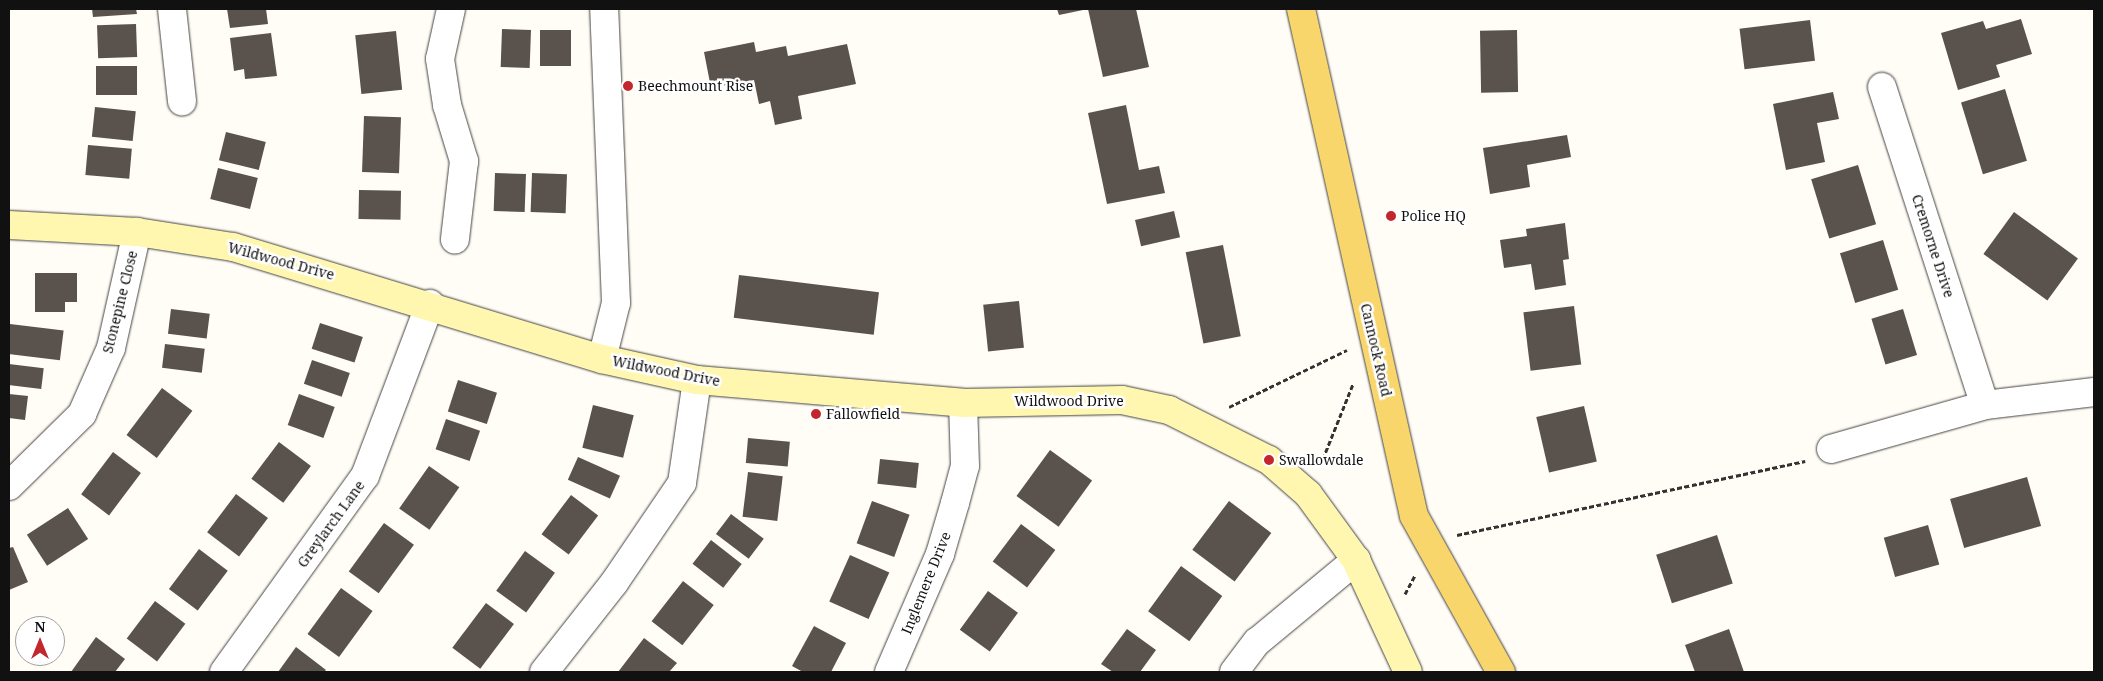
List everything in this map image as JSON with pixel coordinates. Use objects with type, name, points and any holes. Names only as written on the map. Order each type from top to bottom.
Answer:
[{"type":"main road","name":"Cannock Road","points":[[1301,9],[1372,337],[1414,516],[1429,548],[1501,672]]},
{"type":"street","points":[[172,9],[182,101]]},
{"type":"street","points":[[451,9],[440,59],[447,105],[464,162],[455,239]]},
{"type":"street","name":"Wildwood Drive","points":[[602,359],[616,302],[604,9]]},
{"type":"street","name":"Cremorne Drive","points":[[1882,87],[1985,406]]},
{"type":"street","name":"Wildwood Drive","points":[[9,225],[136,232],[233,247],[430,304],[602,359],[697,380],[964,404],[1122,400],[1198,422],[1269,460],[1308,494],[1356,560],[1408,672]]},
{"type":"street","name":"Stonepine Close","points":[[9,486],[82,414],[111,348],[136,232]]},
{"type":"street","name":"Greylarch Lane","points":[[224,672],[365,476],[430,304]]},
{"type":"street","points":[[544,672],[614,583],[682,483],[697,380]]},
{"type":"street","points":[[1832,449],[1985,406],[2094,392]]},
{"type":"street","name":"Inglemere Drive","points":[[889,672],[940,554],[955,503],[965,466],[964,404]]},
{"type":"street","points":[[1234,672],[1257,642],[1356,560]]},
{"type":"path","points":[[1198,422],[1372,337]]},
{"type":"path","points":[[1308,494],[1372,337]]},
{"type":"path","points":[[1389,629],[1429,548],[1454,536],[1797,465],[1832,449]]},
{"type":"building","points":[[92,9],[136,9],[137,14],[93,17]]},
{"type":"building","points":[[227,9],[266,9],[268,24],[230,28]]},
{"type":"building","points":[[1057,9],[1082,9],[1083,10],[1059,15]]},
{"type":"building","points":[[1088,9],[1136,9],[1149,67],[1103,77]]},
{"type":"building","points":[[2021,19],[2032,54],[1996,65],[2000,77],[1958,90],[1941,33],[1983,21],[1986,29]]},
{"type":"building","points":[[1810,20],[1815,61],[1745,69],[1740,29]]},
{"type":"building","points":[[136,24],[137,57],[98,58],[97,25]]},
{"type":"building","points":[[502,29],[531,30],[530,68],[501,67]]},
{"type":"building","points":[[540,30],[571,30],[571,66],[540,66]]},
{"type":"building","points":[[1517,30],[1518,92],[1481,93],[1480,31]]},
{"type":"building","points":[[396,31],[402,90],[361,94],[355,35]]},
{"type":"building","points":[[271,33],[277,76],[245,79],[244,69],[234,71],[230,38]]},
{"type":"building","points":[[754,42],[756,52],[786,46],[788,56],[847,44],[856,84],[798,96],[802,119],[775,125],[770,101],[759,104],[754,80],[711,88],[704,52]]},
{"type":"building","points":[[96,66],[137,66],[137,95],[96,95]]},
{"type":"building","points":[[2005,89],[2027,161],[1983,174],[1961,102]]},
{"type":"building","points":[[1833,92],[1839,119],[1817,123],[1825,162],[1786,170],[1773,104]]},
{"type":"building","points":[[1126,105],[1139,170],[1159,166],[1165,193],[1107,204],[1088,113]]},
{"type":"building","points":[[95,107],[136,111],[133,141],[92,137]]},
{"type":"building","points":[[364,116],[401,117],[399,173],[362,172]]},
{"type":"building","points":[[226,132],[266,142],[259,170],[219,160]]},
{"type":"building","points":[[1567,135],[1571,157],[1527,165],[1530,187],[1490,194],[1483,148]]},
{"type":"building","points":[[88,145],[132,149],[129,179],[85,175]]},
{"type":"building","points":[[1858,165],[1876,224],[1829,239],[1811,179]]},
{"type":"building","points":[[218,168],[258,178],[250,209],[210,199]]},
{"type":"building","points":[[495,173],[526,174],[525,212],[494,211]]},
{"type":"building","points":[[532,173],[567,174],[566,213],[531,212]]},
{"type":"building","points":[[359,190],[401,191],[400,220],[358,219]]},
{"type":"building","points":[[1174,211],[1180,237],[1141,246],[1135,220]]},
{"type":"building","points":[[2014,212],[2078,258],[2047,301],[1983,254]]},
{"type":"building","points":[[1565,223],[1569,259],[1563,260],[1566,285],[1535,290],[1531,264],[1504,268],[1500,240],[1527,236],[1526,229]]},
{"type":"building","points":[[1883,240],[1898,290],[1855,303],[1840,253]]},
{"type":"building","points":[[1223,245],[1241,336],[1203,344],[1186,252]]},
{"type":"building","points":[[35,273],[77,273],[77,302],[65,302],[65,312],[35,312]]},
{"type":"building","points":[[739,275],[879,292],[874,335],[734,318]]},
{"type":"building","points":[[1019,301],[1024,348],[988,352],[983,305]]},
{"type":"building","points":[[1574,306],[1581,365],[1531,371],[1523,312]]},
{"type":"building","points":[[171,309],[210,314],[207,339],[168,334]]},
{"type":"building","points":[[1903,309],[1917,355],[1885,365],[1871,319]]},
{"type":"building","points":[[320,323],[363,337],[354,363],[312,349]]},
{"type":"building","points":[[10,324],[64,331],[60,360],[9,354]]},
{"type":"building","points":[[165,344],[205,349],[202,373],[162,368]]},
{"type":"building","points":[[312,360],[350,373],[342,397],[304,384]]},
{"type":"building","points":[[9,364],[44,368],[41,389],[9,385]]},
{"type":"building","points":[[458,380],[497,393],[487,424],[448,411]]},
{"type":"building","points":[[162,388],[192,411],[157,458],[126,435]]},
{"type":"building","points":[[9,394],[28,396],[25,420],[9,418]]},
{"type":"building","points":[[299,394],[335,407],[323,438],[288,425]]},
{"type":"building","points":[[593,405],[634,415],[623,458],[582,448]]},
{"type":"building","points":[[1584,406],[1597,462],[1549,473],[1536,417]]},
{"type":"building","points":[[446,419],[480,431],[470,461],[436,449]]},
{"type":"building","points":[[748,438],[790,442],[788,467],[746,463]]},
{"type":"building","points":[[279,442],[311,466],[283,503],[251,479]]},
{"type":"building","points":[[1050,450],[1092,481],[1059,527],[1016,496]]},
{"type":"building","points":[[113,452],[141,473],[109,515],[81,494]]},
{"type":"building","points":[[578,457],[620,476],[610,499],[568,480]]},
{"type":"building","points":[[880,459],[919,463],[916,488],[877,484]]},
{"type":"building","points":[[429,466],[459,487],[429,530],[399,509]]},
{"type":"building","points":[[748,472],[783,476],[777,521],[743,517]]},
{"type":"building","points":[[2027,477],[2041,526],[1964,548],[1950,499]]},
{"type":"building","points":[[236,494],[268,518],[239,556],[207,532]]},
{"type":"building","points":[[571,495],[598,515],[569,555],[542,534]]},
{"type":"building","points":[[872,501],[910,515],[894,557],[857,543]]},
{"type":"building","points":[[1229,501],[1271,533],[1235,582],[1192,550]]},
{"type":"building","points":[[68,508],[88,539],[47,566],[27,535]]},
{"type":"building","points":[[731,514],[764,539],[749,559],[716,534]]},
{"type":"building","points":[[384,523],[414,545],[379,593],[349,572]]},
{"type":"building","points":[[1021,524],[1055,550],[1027,587],[993,562]]},
{"type":"building","points":[[1928,525],[1939,564],[1895,577],[1884,538]]},
{"type":"building","points":[[1717,535],[1733,584],[1672,603],[1656,555]]},
{"type":"building","points":[[711,540],[742,564],[723,588],[693,564]]},
{"type":"building","points":[[13,547],[28,582],[9,590],[9,548]]},
{"type":"building","points":[[199,549],[228,571],[198,611],[169,589]]},
{"type":"building","points":[[525,551],[555,573],[526,612],[496,591]]},
{"type":"building","points":[[850,555],[889,572],[869,619],[829,602]]},
{"type":"building","points":[[1181,566],[1222,596],[1189,641],[1148,611]]},
{"type":"building","points":[[683,581],[714,605],[682,645],[652,621]]},
{"type":"building","points":[[341,588],[373,611],[339,657],[307,634]]},
{"type":"building","points":[[988,591],[1018,613],[990,652],[960,630]]},
{"type":"building","points":[[155,601],[185,624],[157,661],[127,639]]},
{"type":"building","points":[[486,603],[514,624],[480,669],[452,648]]},
{"type":"building","points":[[814,626],[846,643],[831,672],[803,672],[792,666]]},
{"type":"building","points":[[1127,629],[1156,650],[1140,672],[1113,672],[1101,664]]},
{"type":"building","points":[[1729,629],[1744,672],[1695,672],[1685,645]]},
{"type":"building","points":[[96,637],[125,659],[115,672],[71,672]]},
{"type":"building","points":[[644,638],[677,663],[669,672],[618,672]]},
{"type":"building","points":[[296,647],[326,670],[324,672],[278,672]]},
{"type":"place","name":"Beechmount Rise","points":[[628,86]]},
{"type":"place","name":"Police HQ","points":[[1391,216]]},
{"type":"place","name":"Fallowfield","points":[[816,414]]},
{"type":"place","name":"Swallowdale","points":[[1269,460]]}]
